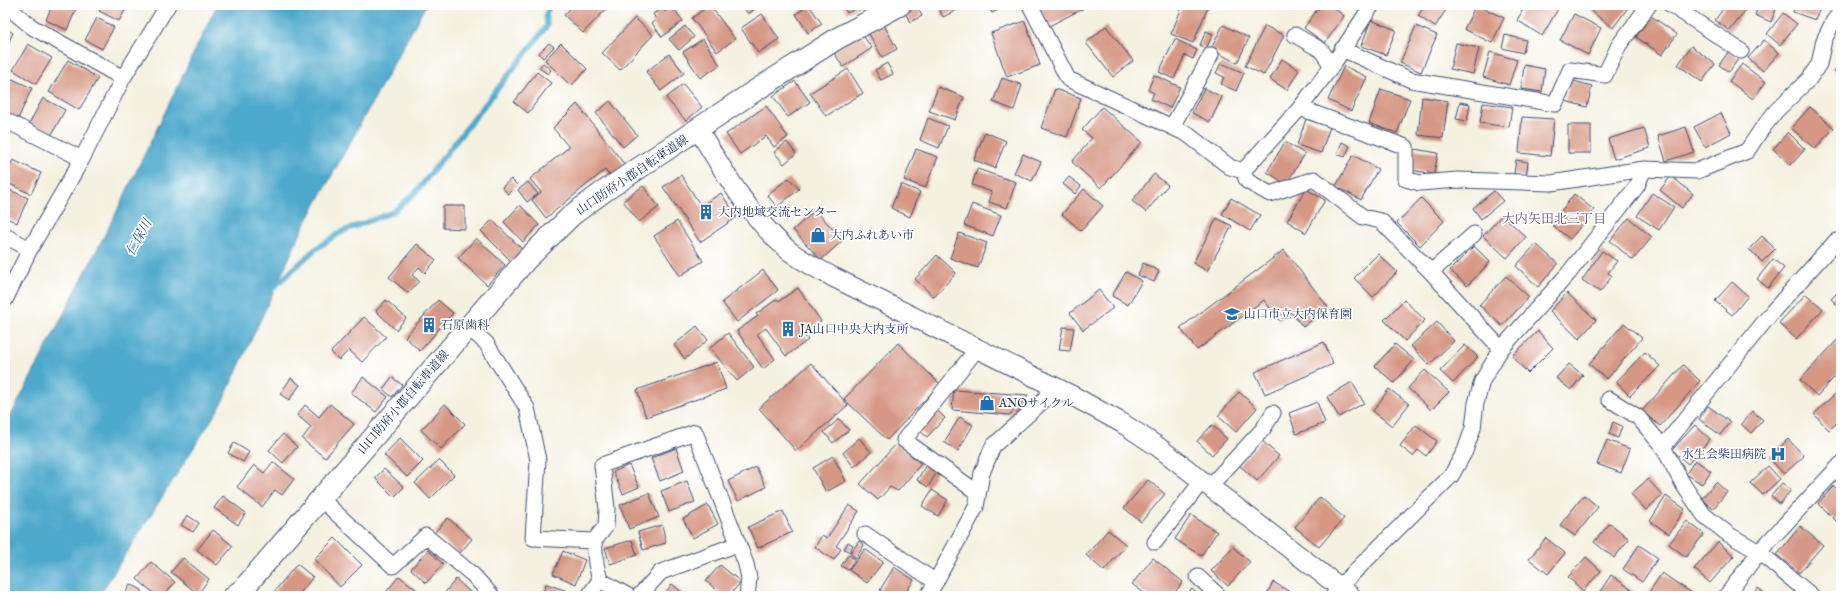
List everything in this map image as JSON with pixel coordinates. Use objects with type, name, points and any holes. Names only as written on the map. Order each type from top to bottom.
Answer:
[{"type":"main road","name":"山口防府小郡自転車道線","points":[[234,596],[243,589],[526,260],[572,215],[603,192],[750,94],[838,38],[900,5]]},
{"type":"street","points":[[5,5],[32,27],[123,78]]},
{"type":"street","points":[[5,300],[30,249],[82,159],[123,78],[168,5]]},
{"type":"street","points":[[1030,5],[1068,79],[1187,134],[1230,166],[1243,171],[1247,181],[1270,194],[1314,179],[1363,217],[1381,222],[1431,272],[1501,349]]},
{"type":"street","points":[[1243,171],[1300,108],[1332,66],[1372,5]]},
{"type":"street","points":[[1342,49],[1411,80],[1555,104],[1570,70],[1604,75],[1619,45],[1649,5]]},
{"type":"street","points":[[1671,5],[1741,51]]},
{"type":"street","points":[[1300,108],[1406,147],[1406,179],[1420,183],[1458,180],[1551,183],[1644,169],[1697,170],[1747,151],[1776,111],[1809,79],[1819,64],[1824,40],[1833,22],[1841,11]]},
{"type":"street","points":[[1295,35],[1321,50],[1332,66]]},
{"type":"street","points":[[1172,127],[1210,55]]},
{"type":"street","points":[[5,120],[82,159]]},
{"type":"street","points":[[698,129],[729,179],[758,219],[789,250],[804,261],[833,277],[1054,386],[1122,422],[1158,446],[1341,593],[1451,476],[1465,451],[1473,428],[1476,403],[1482,381],[1501,349],[1568,274],[1637,186],[1644,169]]},
{"type":"street","points":[[1431,272],[1474,234]]},
{"type":"street","points":[[5,236],[30,249]]},
{"type":"street","points":[[1663,447],[1773,312],[1836,241]]},
{"type":"street","points":[[468,327],[486,343],[527,408],[538,460],[532,538],[594,541]]},
{"type":"street","points":[[977,349],[904,440],[978,493]]},
{"type":"street","points":[[928,596],[976,507],[982,473],[993,446],[1044,401],[1054,386]]},
{"type":"street","points":[[1609,399],[1638,417],[1663,447],[1684,486],[1704,515],[1728,534],[1759,552],[1812,596]]},
{"type":"street","points":[[1155,542],[1205,484],[1263,429],[1273,413]]},
{"type":"street","points":[[628,596],[600,580],[596,564],[594,541],[606,526],[607,509],[602,465],[695,432],[738,544],[749,578],[747,596]]},
{"type":"street","points":[[1726,596],[1759,552],[1841,464]]},
{"type":"street","points":[[320,498],[393,566],[426,536],[473,575],[489,595]]},
{"type":"street","points":[[864,534],[936,582]]},
{"type":"street","points":[[639,596],[661,572],[738,544]]},
{"type":"street","points":[[1198,577],[1219,596]]},
{"type":"street","points":[[590,594],[600,580]]},
{"type":"water","name":"仁保川","points":[[217,5],[426,5],[304,226],[221,405],[99,596],[5,596],[5,427],[113,219]]},
{"type":"building","points":[[52,5],[78,5],[67,30],[46,20]]},
{"type":"building","points":[[102,5],[128,5],[119,21],[99,11]]},
{"type":"building","points":[[574,5],[610,5],[583,33],[564,15]]},
{"type":"building","points":[[710,5],[735,39],[717,52],[692,18]]},
{"type":"building","points":[[742,5],[760,5],[748,14]]},
{"type":"building","points":[[809,5],[822,24],[808,33],[796,14]]},
{"type":"building","points":[[843,5],[863,5],[847,13]]},
{"type":"building","points":[[937,5],[960,5],[961,8],[943,17]]},
{"type":"building","points":[[988,5],[1008,5],[992,13]]},
{"type":"building","points":[[1038,5],[1090,5],[1049,26]]},
{"type":"building","points":[[1183,5],[1209,5],[1193,43],[1171,34]]},
{"type":"building","points":[[1320,5],[1330,5],[1344,16],[1325,43],[1304,28]]},
{"type":"building","points":[[1425,5],[1449,5],[1435,27],[1418,16]]},
{"type":"building","points":[[1476,5],[1504,18],[1492,43],[1464,29]]},
{"type":"building","points":[[1526,5],[1551,5],[1558,9],[1542,36],[1517,20]]},
{"type":"building","points":[[1595,5],[1630,5],[1613,28],[1591,11]]},
{"type":"building","points":[[1726,5],[1749,5],[1730,31],[1715,20]]},
{"type":"building","points":[[1759,5],[1767,5],[1776,9],[1771,22],[1755,15]]},
{"type":"building","points":[[1795,5],[1821,5],[1815,20],[1793,12]]},
{"type":"building","points":[[672,6],[683,21],[662,37],[652,23],[656,19],[653,14],[662,8],[665,12]]},
{"type":"building","points":[[917,7],[922,16],[910,22],[905,13]]},
{"type":"building","points":[[1783,13],[1797,24],[1780,45],[1767,34]]},
{"type":"building","points":[[762,14],[779,39],[758,53],[741,28]]},
{"type":"building","points":[[1574,14],[1601,28],[1588,55],[1560,40]]},
{"type":"building","points":[[1651,16],[1677,34],[1662,55],[1636,37]]},
{"type":"building","points":[[97,18],[114,27],[102,49],[85,40]]},
{"type":"building","points":[[635,18],[653,35],[620,70],[602,53]]},
{"type":"building","points":[[1371,20],[1396,30],[1386,55],[1361,46]]},
{"type":"building","points":[[1025,21],[1040,65],[1007,77],[991,33]]},
{"type":"building","points":[[883,23],[897,49],[882,57],[868,32]]},
{"type":"building","points":[[1223,25],[1249,38],[1237,63],[1211,49]]},
{"type":"building","points":[[685,26],[694,37],[679,50],[669,39]]},
{"type":"building","points":[[1106,26],[1133,61],[1113,77],[1086,43]]},
{"type":"building","points":[[1265,26],[1284,35],[1264,75],[1245,66]]},
{"type":"building","points":[[1416,26],[1437,35],[1421,72],[1400,63]]},
{"type":"building","points":[[5,28],[13,33],[5,49]]},
{"type":"building","points":[[1206,31],[1213,34],[1206,49],[1200,45]]},
{"type":"building","points":[[861,33],[872,48],[843,67],[833,51]]},
{"type":"building","points":[[1505,35],[1526,40],[1523,53],[1502,48]]},
{"type":"building","points":[[703,39],[720,65],[700,78],[683,52]]},
{"type":"building","points":[[1175,39],[1197,50],[1193,59],[1185,55],[1174,79],[1159,72]]},
{"type":"building","points":[[1764,40],[1779,53],[1763,71],[1748,58]]},
{"type":"building","points":[[549,43],[554,47],[543,58],[539,53]]},
{"type":"building","points":[[561,43],[587,69],[571,86],[545,60]]},
{"type":"building","points":[[1456,43],[1479,48],[1473,74],[1450,69]]},
{"type":"building","points":[[28,44],[52,58],[36,84],[13,70]]},
{"type":"building","points":[[1691,46],[1715,64],[1702,82],[1678,65]]},
{"type":"building","points":[[1729,51],[1739,58],[1729,72],[1719,65]]},
{"type":"building","points":[[1490,52],[1517,60],[1509,85],[1483,77]]},
{"type":"building","points":[[669,54],[684,73],[661,91],[646,72]]},
{"type":"building","points":[[1282,59],[1299,70],[1287,90],[1270,79]]},
{"type":"building","points":[[68,60],[98,78],[79,110],[49,92]]},
{"type":"building","points":[[1841,62],[1841,77],[1834,71]]},
{"type":"building","points":[[543,63],[551,70],[548,74],[539,68]]},
{"type":"building","points":[[887,63],[893,74],[881,80],[875,70]]},
{"type":"building","points":[[1221,63],[1244,73],[1236,91],[1221,84],[1224,77],[1216,73]]},
{"type":"building","points":[[1742,64],[1766,82],[1753,99],[1729,81]]},
{"type":"building","points":[[1524,65],[1545,69],[1542,92],[1521,89]]},
{"type":"building","points":[[1344,66],[1367,77],[1351,111],[1328,100]]},
{"type":"building","points":[[848,69],[863,93],[826,116],[810,93]]},
{"type":"building","points":[[537,72],[551,83],[528,113],[514,102]]},
{"type":"building","points":[[1154,75],[1180,87],[1170,108],[1151,99],[1154,93],[1148,90]]},
{"type":"building","points":[[10,78],[32,88],[18,119],[5,113],[5,89]]},
{"type":"building","points":[[1002,78],[1022,85],[1014,110],[993,102]]},
{"type":"building","points":[[1570,80],[1592,86],[1587,107],[1565,101]]},
{"type":"building","points":[[795,81],[810,102],[788,117],[773,96]]},
{"type":"building","points":[[683,84],[702,107],[686,121],[666,98]]},
{"type":"building","points":[[938,87],[964,97],[955,120],[929,111]]},
{"type":"building","points":[[1204,88],[1222,97],[1210,122],[1192,113]]},
{"type":"building","points":[[1055,89],[1081,98],[1067,137],[1041,128]]},
{"type":"building","points":[[1381,89],[1410,99],[1397,133],[1369,123]]},
{"type":"building","points":[[1422,97],[1448,101],[1443,138],[1418,135]]},
{"type":"building","points":[[43,98],[65,110],[51,136],[29,124]]},
{"type":"building","points":[[610,101],[637,135],[623,147],[596,113]]},
{"type":"building","points":[[1460,102],[1470,104],[1467,121],[1456,119]]},
{"type":"building","points":[[1483,103],[1512,107],[1509,127],[1480,123]]},
{"type":"building","points":[[577,104],[625,165],[611,178],[605,170],[546,218],[532,200],[541,192],[530,179],[569,147],[553,128]]},
{"type":"building","points":[[766,106],[788,137],[774,147],[766,136],[740,154],[726,134]]},
{"type":"building","points":[[1102,107],[1142,142],[1101,188],[1072,162],[1092,138],[1082,130]]},
{"type":"building","points":[[1810,107],[1834,128],[1815,149],[1791,128]]},
{"type":"building","points":[[1721,113],[1731,133],[1705,147],[1694,127]]},
{"type":"building","points":[[1522,117],[1554,119],[1550,156],[1519,153]]},
{"type":"building","points":[[928,118],[948,126],[939,148],[920,140]]},
{"type":"building","points":[[1306,119],[1330,127],[1321,153],[1297,145]]},
{"type":"building","points":[[1568,125],[1591,125],[1591,153],[1568,153]]},
{"type":"building","points":[[1686,127],[1694,152],[1666,161],[1658,136]]},
{"type":"building","points":[[1644,128],[1650,148],[1614,159],[1608,139]]},
{"type":"building","points":[[985,132],[1006,141],[995,168],[974,160]]},
{"type":"building","points":[[1788,132],[1805,149],[1791,165],[1773,149]]},
{"type":"building","points":[[787,142],[796,154],[784,164],[774,152]]},
{"type":"building","points":[[1285,142],[1305,154],[1286,184],[1267,172]]},
{"type":"building","points":[[1342,142],[1350,146],[1345,157],[1337,154]]},
{"type":"building","points":[[916,149],[938,157],[925,188],[904,180]]},
{"type":"building","points":[[1414,149],[1438,153],[1434,174],[1411,170]]},
{"type":"building","points":[[1023,154],[1041,162],[1032,181],[1014,173]]},
{"type":"building","points":[[1353,155],[1378,169],[1361,200],[1336,186]]},
{"type":"building","points":[[13,160],[41,173],[31,194],[5,182],[5,175]]},
{"type":"building","points":[[1516,160],[1528,162],[1526,177],[1514,174]]},
{"type":"building","points":[[977,169],[1016,182],[1007,208],[989,202],[992,192],[972,185]]},
{"type":"building","points":[[1154,174],[1168,185],[1146,212],[1132,201]]},
{"type":"building","name":"大内地域交流センター","points":[[681,175],[701,206],[721,193],[737,217],[700,242],[663,187]]},
{"type":"building","points":[[1671,176],[1693,194],[1682,208],[1660,190]]},
{"type":"building","points":[[1069,177],[1081,186],[1075,194],[1063,184]]},
{"type":"building","points":[[789,178],[799,189],[777,207],[767,195]]},
{"type":"building","points":[[511,179],[517,185],[508,194],[502,187]]},
{"type":"building","points":[[528,182],[538,194],[527,202],[518,190]]},
{"type":"building","points":[[901,184],[920,192],[910,217],[891,208]]},
{"type":"building","points":[[643,186],[659,207],[639,222],[623,201]]},
{"type":"building","points":[[5,188],[28,198],[17,223],[5,217]]},
{"type":"building","points":[[1084,189],[1103,206],[1081,231],[1062,214]]},
{"type":"building","points":[[1306,189],[1325,200],[1306,233],[1287,221]]},
{"type":"building","points":[[1494,191],[1503,201],[1481,219],[1473,208]]},
{"type":"building","points":[[1652,193],[1674,207],[1659,230],[1637,216]]},
{"type":"building","points":[[1574,194],[1594,210],[1570,239],[1551,224]]},
{"type":"building","points":[[1231,198],[1260,215],[1250,231],[1222,214]]},
{"type":"building","points":[[1421,198],[1444,221],[1420,246],[1397,223]]},
{"type":"building","points":[[972,204],[1001,215],[993,236],[964,225]]},
{"type":"building","points":[[520,205],[539,225],[523,242],[504,222]]},
{"type":"building","points":[[443,206],[465,206],[465,229],[443,228]]},
{"type":"building","name":"大内ふれあい市","points":[[815,210],[843,240],[821,260],[793,230]]},
{"type":"building","points":[[1502,215],[1526,237],[1507,258],[1483,236]]},
{"type":"building","points":[[1217,218],[1232,226],[1207,271],[1193,263]]},
{"type":"building","points":[[1629,218],[1652,237],[1633,260],[1610,241]]},
{"type":"building","points":[[492,220],[524,251],[512,262],[481,231]]},
{"type":"building","points":[[677,221],[703,261],[680,276],[654,236]]},
{"type":"building","points":[[959,233],[987,243],[978,268],[950,258]]},
{"type":"building","points":[[1762,236],[1775,249],[1762,262],[1749,249]]},
{"type":"building","points":[[476,238],[505,265],[487,285],[458,258]]},
{"type":"building","points":[[417,244],[436,260],[425,273],[419,267],[412,275],[419,281],[408,293],[389,277]]},
{"type":"building","points":[[1536,244],[1558,264],[1538,287],[1516,266]]},
{"type":"building","points":[[1474,246],[1490,262],[1467,286],[1450,270]]},
{"type":"building","points":[[1284,250],[1328,307],[1303,327],[1291,312],[1279,320],[1264,300],[1197,350],[1180,328]]},
{"type":"building","points":[[1602,251],[1617,261],[1608,273],[1612,276],[1600,292],[1582,280]]},
{"type":"building","points":[[1378,254],[1397,272],[1373,297],[1354,278]]},
{"type":"building","points":[[937,255],[956,273],[934,297],[915,279]]},
{"type":"building","points":[[1773,259],[1784,268],[1768,288],[1757,279]]},
{"type":"building","points":[[1143,263],[1159,271],[1154,282],[1138,275]]},
{"type":"building","points":[[763,270],[778,290],[737,322],[722,302]]},
{"type":"building","points":[[1126,272],[1142,281],[1128,305],[1112,296]]},
{"type":"building","points":[[1506,276],[1529,297],[1502,326],[1479,305]]},
{"type":"building","points":[[1732,282],[1748,296],[1732,315],[1715,301]]},
{"type":"building","name":"JA山口中央大内支所","points":[[798,288],[821,321],[803,334],[808,340],[786,356],[766,328],[757,334],[775,359],[763,369],[737,331],[758,316],[756,314],[777,299],[779,301]]},
{"type":"building","points":[[1841,289],[1841,309],[1831,299]]},
{"type":"building","points":[[1099,290],[1113,308],[1083,330],[1070,313]]},
{"type":"building","points":[[1567,293],[1596,320],[1579,339],[1550,311]]},
{"type":"building","points":[[1806,294],[1823,309],[1796,339],[1779,323]]},
{"type":"building","points":[[386,300],[406,318],[396,330],[376,311]]},
{"type":"building","name":"石原歯科","points":[[438,300],[453,313],[420,351],[405,337]]},
{"type":"building","points":[[1404,300],[1425,320],[1405,341],[1384,320]]},
{"type":"building","points":[[364,317],[386,337],[362,362],[349,350],[339,360],[331,352]]},
{"type":"building","points":[[1437,322],[1454,341],[1429,365],[1411,346]]},
{"type":"building","points":[[1624,323],[1642,338],[1607,379],[1589,364]]},
{"type":"building","points":[[697,326],[708,340],[685,359],[674,345]]},
{"type":"building","points":[[1063,327],[1074,328],[1070,351],[1059,350]]},
{"type":"building","points":[[1538,331],[1553,348],[1528,373],[1512,356]]},
{"type":"building","points":[[728,333],[754,367],[737,381],[710,348]]},
{"type":"building","points":[[1841,336],[1841,370],[1817,396],[1800,380]]},
{"type":"building","points":[[1324,342],[1333,364],[1265,394],[1255,372]]},
{"type":"building","points":[[898,343],[940,384],[887,440],[844,399]]},
{"type":"building","points":[[1395,344],[1414,360],[1394,383],[1375,366]]},
{"type":"building","points":[[1465,345],[1478,357],[1453,383],[1440,371]]},
{"type":"building","points":[[1645,352],[1660,366],[1630,396],[1616,382]]},
{"type":"building","points":[[717,362],[726,389],[646,417],[637,390]]},
{"type":"building","points":[[811,363],[848,405],[796,451],[759,408]]},
{"type":"building","points":[[1569,364],[1583,375],[1571,390],[1556,378]]},
{"type":"building","points":[[1683,365],[1700,381],[1660,426],[1642,411]]},
{"type":"building","points":[[1425,370],[1449,392],[1431,410],[1408,388]]},
{"type":"building","points":[[363,377],[388,397],[376,412],[351,393]]},
{"type":"building","points":[[392,377],[402,385],[392,397],[383,389]]},
{"type":"building","points":[[291,378],[300,385],[289,400],[280,394]]},
{"type":"building","points":[[1352,382],[1364,403],[1339,417],[1327,397]]},
{"type":"building","points":[[1389,389],[1409,404],[1392,426],[1373,411]]},
{"type":"building","points":[[1840,389],[1841,419],[1829,430],[1814,414]]},
{"type":"building","name":"ANOサイクル","points":[[954,390],[1028,395],[1010,415],[952,410]]},
{"type":"building","points":[[1239,392],[1257,408],[1236,432],[1218,416]]},
{"type":"building","points":[[1317,402],[1325,423],[1296,434],[1289,413]]},
{"type":"building","points":[[330,404],[354,424],[325,458],[302,439],[311,427],[297,415],[305,405],[319,417]]},
{"type":"building","points":[[445,404],[465,424],[441,449],[421,430]]},
{"type":"building","points":[[1708,406],[1730,422],[1720,435],[1699,419]]},
{"type":"building","points":[[937,410],[945,418],[927,437],[918,429]]},
{"type":"building","points":[[1752,411],[1763,420],[1751,433],[1741,424]]},
{"type":"building","points":[[960,417],[973,425],[958,451],[944,442]]},
{"type":"building","points":[[839,419],[849,430],[833,443],[824,432]]},
{"type":"building","points":[[1613,422],[1622,426],[1618,438],[1609,434]]},
{"type":"building","points":[[1212,425],[1227,439],[1212,455],[1197,441]]},
{"type":"building","points":[[1416,425],[1437,441],[1426,456],[1418,450],[1413,456],[1400,446]]},
{"type":"building","points":[[1695,425],[1710,439],[1688,464],[1672,450]]},
{"type":"building","points":[[283,434],[297,447],[283,463],[269,450]]},
{"type":"building","points":[[400,438],[423,461],[407,477],[384,455]]},
{"type":"building","points":[[859,438],[871,452],[854,467],[843,453]]},
{"type":"building","points":[[1788,439],[1804,456],[1784,474],[1769,458]]},
{"type":"building","points":[[1261,440],[1279,456],[1257,481],[1239,465]]},
{"type":"building","points":[[1607,440],[1630,449],[1621,473],[1597,464]]},
{"type":"building","points":[[234,443],[249,452],[243,462],[228,453]]},
{"type":"building","points":[[897,443],[921,464],[898,491],[890,487],[878,500],[860,484]]},
{"type":"building","points":[[676,448],[684,471],[660,481],[651,458]]},
{"type":"building","points":[[833,456],[846,481],[826,492],[813,468]]},
{"type":"building","points":[[439,460],[454,475],[430,499],[415,483]]},
{"type":"building","points":[[1695,460],[1711,471],[1702,484],[1686,474]]},
{"type":"building","points":[[273,462],[294,479],[282,495],[275,490],[262,507],[237,487],[254,465],[264,473]]},
{"type":"building","points":[[927,463],[938,470],[928,487],[917,480]]},
{"type":"building","points":[[629,465],[639,487],[623,494],[613,472]]},
{"type":"building","points":[[1768,466],[1780,479],[1763,495],[1750,483]]},
{"type":"building","points":[[756,467],[766,487],[738,501],[728,481]]},
{"type":"building","points":[[384,469],[404,487],[394,497],[375,478]]},
{"type":"building","points":[[1648,479],[1662,495],[1646,510],[1631,494]]},
{"type":"building","points":[[1148,480],[1165,494],[1141,522],[1124,508]]},
{"type":"building","points":[[687,481],[695,502],[669,512],[661,491]]},
{"type":"building","points":[[1716,482],[1727,492],[1713,509],[1701,499]]},
{"type":"building","points":[[1782,483],[1791,490],[1780,504],[1771,496]]},
{"type":"building","points":[[1834,486],[1841,493],[1841,515],[1836,521],[1818,503]]},
{"type":"building","points":[[932,490],[948,500],[938,516],[922,506]]},
{"type":"building","points":[[649,493],[659,517],[629,529],[620,505]]},
{"type":"building","points":[[1584,495],[1598,507],[1575,536],[1560,525]]},
{"type":"building","points":[[223,496],[246,513],[238,525],[214,508]]},
{"type":"building","points":[[1666,496],[1685,509],[1669,534],[1650,521]]},
{"type":"building","points":[[1320,497],[1344,518],[1319,547],[1295,527]]},
{"type":"building","points":[[708,505],[718,524],[693,538],[683,519]]},
{"type":"building","points":[[849,505],[859,511],[836,546],[841,549],[834,560],[815,547],[822,535],[827,538]]},
{"type":"building","points":[[783,511],[792,532],[758,548],[748,527]]},
{"type":"building","points":[[187,515],[199,523],[193,532],[181,525]]},
{"type":"building","points":[[1191,515],[1217,532],[1201,556],[1175,539]]},
{"type":"building","points":[[448,518],[472,539],[459,554],[434,533]]},
{"type":"building","points":[[1687,521],[1704,534],[1686,557],[1669,544]]},
{"type":"building","points":[[1610,523],[1629,539],[1614,558],[1594,542]]},
{"type":"building","points":[[662,525],[666,543],[643,550],[638,532]]},
{"type":"building","points":[[1800,526],[1823,545],[1799,573],[1777,555]]},
{"type":"building","points":[[213,530],[233,546],[217,565],[197,550]]},
{"type":"building","points":[[1108,530],[1126,545],[1104,571],[1086,555]]},
{"type":"building","points":[[335,538],[362,565],[340,587],[314,559]]},
{"type":"building","points":[[1546,538],[1565,553],[1548,574],[1529,559]]},
{"type":"building","points":[[632,540],[637,555],[610,564],[605,548]]},
{"type":"building","points":[[859,541],[864,545],[856,558],[850,554]]},
{"type":"building","points":[[848,542],[853,545],[850,552],[844,549]]},
{"type":"building","points":[[1718,542],[1734,556],[1710,583],[1694,569]]},
{"type":"building","points":[[1639,545],[1658,558],[1642,582],[1623,569]]},
{"type":"building","points":[[1233,547],[1250,562],[1228,586],[1211,571]]},
{"type":"building","points":[[865,549],[883,562],[867,583],[849,570]]},
{"type":"building","points":[[428,550],[443,564],[426,583],[411,569]]},
{"type":"building","points":[[563,551],[585,560],[576,584],[553,574]]},
{"type":"building","points":[[848,555],[855,559],[848,570],[841,566]]},
{"type":"building","points":[[1586,557],[1601,571],[1583,591],[1568,577]]},
{"type":"building","points":[[183,558],[209,579],[198,594],[171,572]]},
{"type":"building","points":[[1153,558],[1183,582],[1172,596],[1148,596],[1132,584]]},
{"type":"building","points":[[151,562],[175,582],[164,596],[157,596],[137,579]]},
{"type":"building","points":[[297,564],[313,577],[298,596],[276,596],[273,593]]},
{"type":"building","points":[[720,565],[741,582],[729,596],[724,596],[706,581]]},
{"type":"building","points":[[894,567],[914,580],[903,596],[889,596],[880,590]]},
{"type":"building","points":[[1662,573],[1696,596],[1647,595]]},
{"type":"building","points":[[1611,575],[1636,593],[1634,596],[1597,596]]},
{"type":"building","points":[[399,576],[417,590],[413,596],[393,596],[387,591]]},
{"type":"building","points":[[456,579],[474,596],[442,596]]},
{"type":"building","points":[[1273,582],[1290,592],[1288,596],[1266,596]]},
{"type":"building","points":[[130,584],[142,590],[139,596],[124,596]]},
{"type":"building","points":[[546,584],[568,591],[566,596],[542,596]]},
{"type":"building","points":[[672,584],[686,596],[663,596]]},
{"type":"building","points":[[1758,588],[1768,596],[1752,596]]},
{"type":"building","points":[[1192,589],[1200,596],[1185,596]]},
{"type":"waterway","points":[[272,289],[314,250],[343,231],[393,212],[416,192],[547,26],[546,14],[550,5]]},
{"type":"place","name":"大内地域交流センター","points":[[706,212]]},
{"type":"place","name":"大内ふれあい市","points":[[818,235]]},
{"type":"place","name":"山口市立大内保育園","points":[[1232,314]]},
{"type":"place","name":"石原歯科","points":[[429,325]]},
{"type":"place","name":"JA山口中央大内支所","points":[[788,329]]},
{"type":"place","name":"ANOサイクル","points":[[987,403]]},
{"type":"place","name":"水生会柴田病院","points":[[1778,454]]},
{"type":"district","name":"大内矢田北三丁目","points":[[1554,218]]}]
